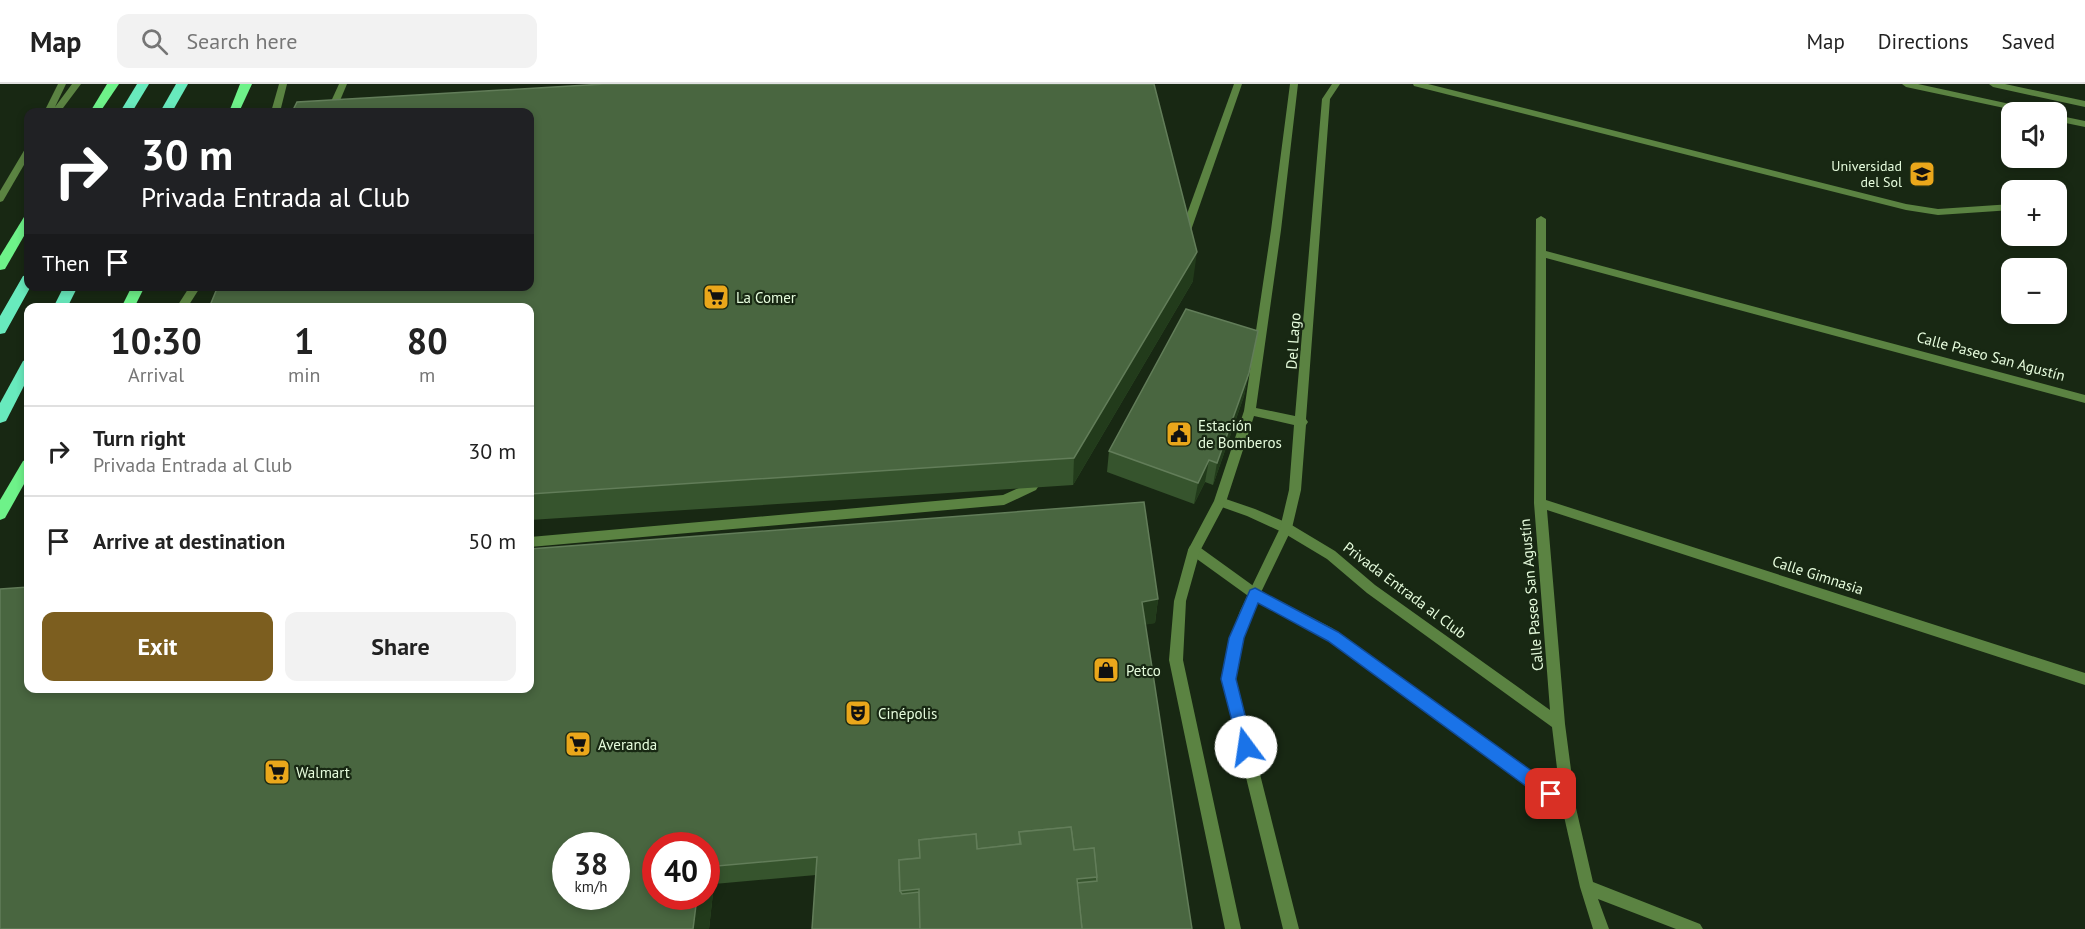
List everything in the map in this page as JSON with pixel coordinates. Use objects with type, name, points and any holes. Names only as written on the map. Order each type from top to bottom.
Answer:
[{"type":"highway","points":[[128,108],[143,84]]},
{"type":"highway","points":[[168,108],[182,84]]},
{"type":"highway","points":[[0,329],[24,287]]},
{"type":"highway","points":[[0,417],[24,372]]},
{"type":"main road","points":[[98,108],[113,84]]},
{"type":"main road","points":[[236,108],[246,84]]},
{"type":"main road","points":[[0,266],[24,227]]},
{"type":"main road","points":[[0,514],[24,472]]},
{"type":"street","points":[[50,108],[62,84]]},
{"type":"street","points":[[59,108],[77,84]]},
{"type":"street","points":[[276,108],[283,84]]},
{"type":"street","points":[[329,108],[343,84]]},
{"type":"street","points":[[1182,239],[1238,84]]},
{"type":"street","name":"Del Lago","points":[[1233,929],[1176,660],[1180,601],[1194,550],[1220,502],[1250,411],[1294,84]]},
{"type":"street","name":"Del Lago","points":[[1291,929],[1229,679],[1236,638],[1286,528],[1295,490],[1326,99],[1336,84]]},
{"type":"street","points":[[1417,84],[1906,207],[1938,212],[2001,208]]},
{"type":"street","points":[[1906,84],[2001,105]]},
{"type":"street","points":[[1992,84],[2085,105]]},
{"type":"street","points":[[2067,120],[2085,124]]},
{"type":"street","points":[[0,199],[24,158]]},
{"type":"street","name":"Calle Paseo San Agustín","points":[[1541,219],[1540,503],[1558,724],[1569,808],[1587,887],[1601,929]]},
{"type":"street","name":"Calle Paseo San Agustín","points":[[1541,253],[2085,399]]},
{"type":"street","points":[[1250,411],[1302,422]]},
{"type":"street","points":[[534,542],[1004,500],[1032,488]]},
{"type":"street","name":"Privada Entrada al Club","points":[[1220,502],[1251,512],[1286,528],[1331,555],[1371,589],[1558,724]]},
{"type":"street","name":"Calle Gimnasia","points":[[1540,503],[2085,679]]},
{"type":"street","points":[[1194,550],[1255,594],[1333,636],[1569,808]]},
{"type":"street","points":[[1587,887],[1695,929]]},
{"type":"building","name":"La Comer","points":[[604,84],[1154,84],[1197,252],[1074,458],[534,494],[534,303],[211,303],[216,291],[534,291],[534,108],[294,108],[297,102]]},
{"type":"building","name":"Estación de Bomberos","points":[[1186,309],[1258,331],[1249,373],[1217,463],[1209,460],[1198,483],[1109,451]]},
{"type":"building","name":"Averanda","points":[[1144,502],[1158,599],[1142,602],[1192,929],[1082,929],[1077,883],[1097,881],[1094,848],[1074,850],[1071,827],[1019,832],[1020,844],[977,849],[976,834],[919,840],[920,858],[899,860],[900,891],[902,894],[919,892],[920,929],[812,929],[817,857],[720,866],[720,832],[642,832],[642,910],[695,910],[693,929],[0,929],[0,589],[24,587],[24,693],[534,693],[534,549]]},
{"type":"building","points":[[1071,827],[1074,850],[1094,848],[1097,877],[1077,879],[1082,929],[920,929],[919,889],[900,891],[899,860],[920,858],[919,840],[976,834],[977,849],[1021,844],[1019,832]]},
{"type":"place","name":"Universidad del Sol","points":[[1922,174]]},
{"type":"place","name":"La Comer","points":[[716,297]]},
{"type":"place","name":"Estación de Bomberos","points":[[1179,434]]},
{"type":"place","name":"Petco","points":[[1106,670]]},
{"type":"place","name":"Cinépolis","points":[[858,713]]},
{"type":"place","name":"Averanda","points":[[578,744]]},
{"type":"place","name":"Walmart","points":[[277,772]]},
{"type":"route","points":[[1246,747],[1229,679],[1236,638],[1255,594],[1333,636],[1551,794]]}]
